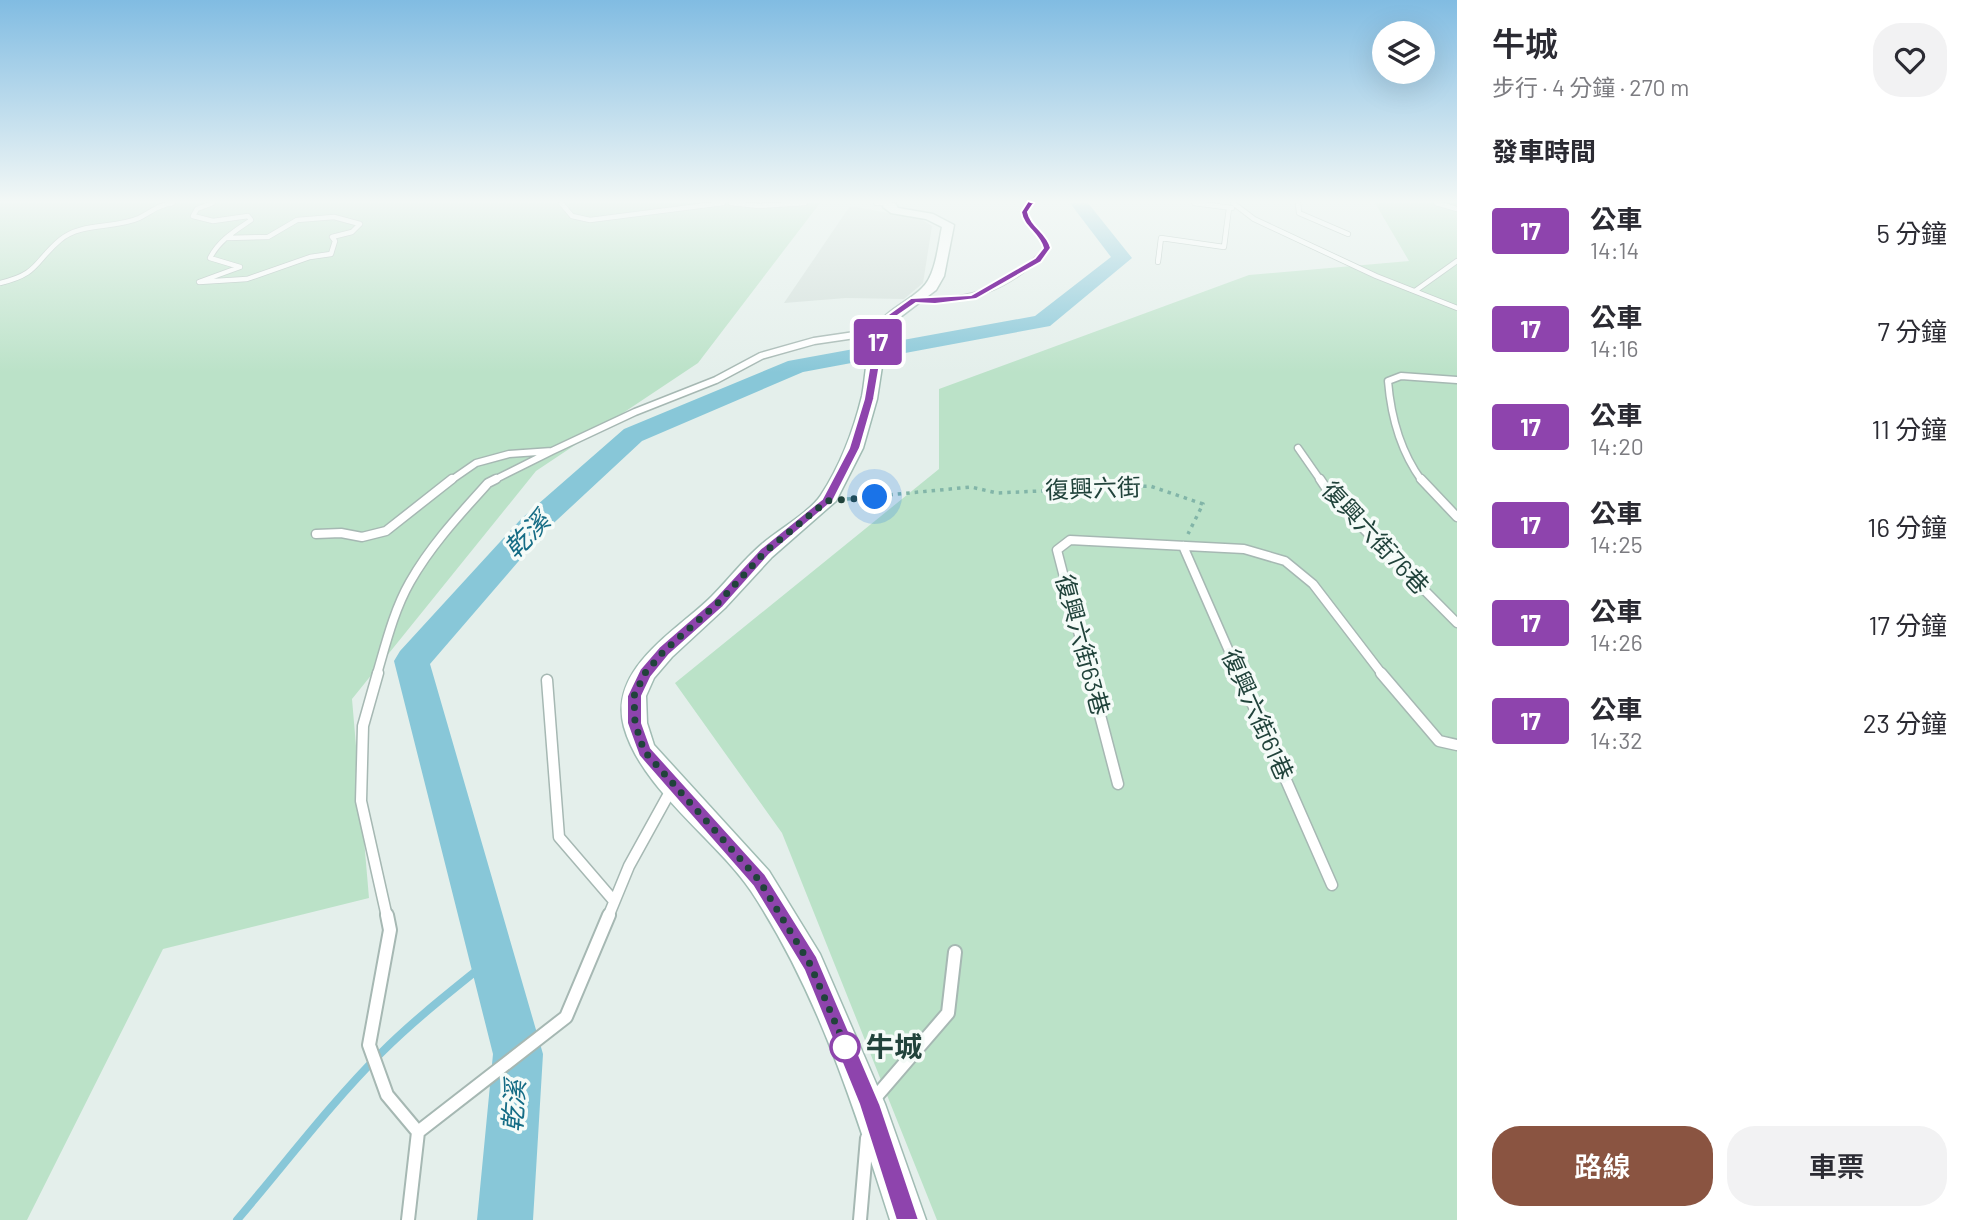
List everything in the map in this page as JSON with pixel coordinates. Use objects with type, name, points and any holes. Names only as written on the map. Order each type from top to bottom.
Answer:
[{"type":"street","points":[[908,1220],[869,1104],[810,964],[759,880],[644,751],[635,723],[634,696],[645,673],[664,651],[718,603],[765,552],[827,501],[854,448],[869,399],[881,333],[890,318],[929,290],[937,276],[940,260]]},
{"type":"lane","points":[[0,283],[21,278],[42,260]]},
{"type":"lane","points":[[216,260],[240,267],[199,282],[247,279],[275,272],[303,260]]},
{"type":"lane","points":[[914,300],[935,302],[973,297],[1038,260]]},
{"type":"lane","points":[[1343,260],[1457,308]]},
{"type":"lane","points":[[1415,291],[1457,261]]},
{"type":"lane","points":[[420,1131],[387,1095],[369,1045],[390,930],[360,801],[363,726],[391,626],[410,582],[438,541],[488,483],[635,412],[716,380],[761,356],[814,341],[881,333]]},
{"type":"lane","points":[[1457,380],[1401,376],[1388,382],[1393,426],[1410,468],[1457,517]]},
{"type":"lane","name":"復興六街76巷","points":[[1298,448],[1332,497],[1457,623]]},
{"type":"lane","points":[[316,534],[341,533],[362,537],[386,531],[403,520],[432,493],[476,463],[509,454],[552,451]]},
{"type":"lane","name":"復興六街63巷","points":[[1118,784],[1057,550],[1070,540],[1182,546]]},
{"type":"lane","points":[[1182,546],[1244,549],[1285,561],[1313,584],[1404,701],[1439,741],[1457,745]]},
{"type":"lane","name":"復興六街61巷","points":[[1182,546],[1332,885]]},
{"type":"lane","points":[[547,680],[559,837],[614,901]]},
{"type":"lane","points":[[408,1220],[420,1131],[566,1017],[629,866],[674,785]]},
{"type":"lane","points":[[860,1220],[869,1104],[948,1013],[955,951]]},
{"type":"path","name":"復興六街","points":[[827,501],[971,487],[997,493],[1150,486],[1203,504],[1182,546]]},
{"type":"shaded area","points":[[813,260],[927,260],[923,283],[904,299],[846,298],[784,303]]},
{"type":"green space","points":[[0,260],[777,260],[698,363],[536,471],[352,699],[369,898],[163,949],[27,1220],[0,1220]]},
{"type":"green space","points":[[1457,260],[1457,1220],[937,1220],[782,833],[675,683],[939,469],[939,389],[1249,275],[1409,261]]},
{"type":"waterway","name":"乾溪","points":[[505,1220],[518,1054],[412,661],[532,526],[633,435],[797,366],[1042,321],[1120,260]]},
{"type":"waterway","points":[[237,1220],[325,1114],[381,1053],[421,1016],[492,958]]},
{"type":"bus line","name":"17","points":[[908,1220],[869,1104],[810,964],[759,880],[644,751],[635,723],[634,696],[645,673],[664,651],[718,603],[765,552],[827,501],[854,448],[869,399],[880,334],[890,318],[914,300],[935,302],[973,297],[1038,260]]},
{"type":"place","name":"牛城","points":[[845,1047]]},
{"type":"route","points":[[845,1047],[850,1057],[810,964],[759,880],[644,751],[635,723],[634,696],[645,673],[664,651],[718,603],[765,552],[827,501],[875,497]]}]
